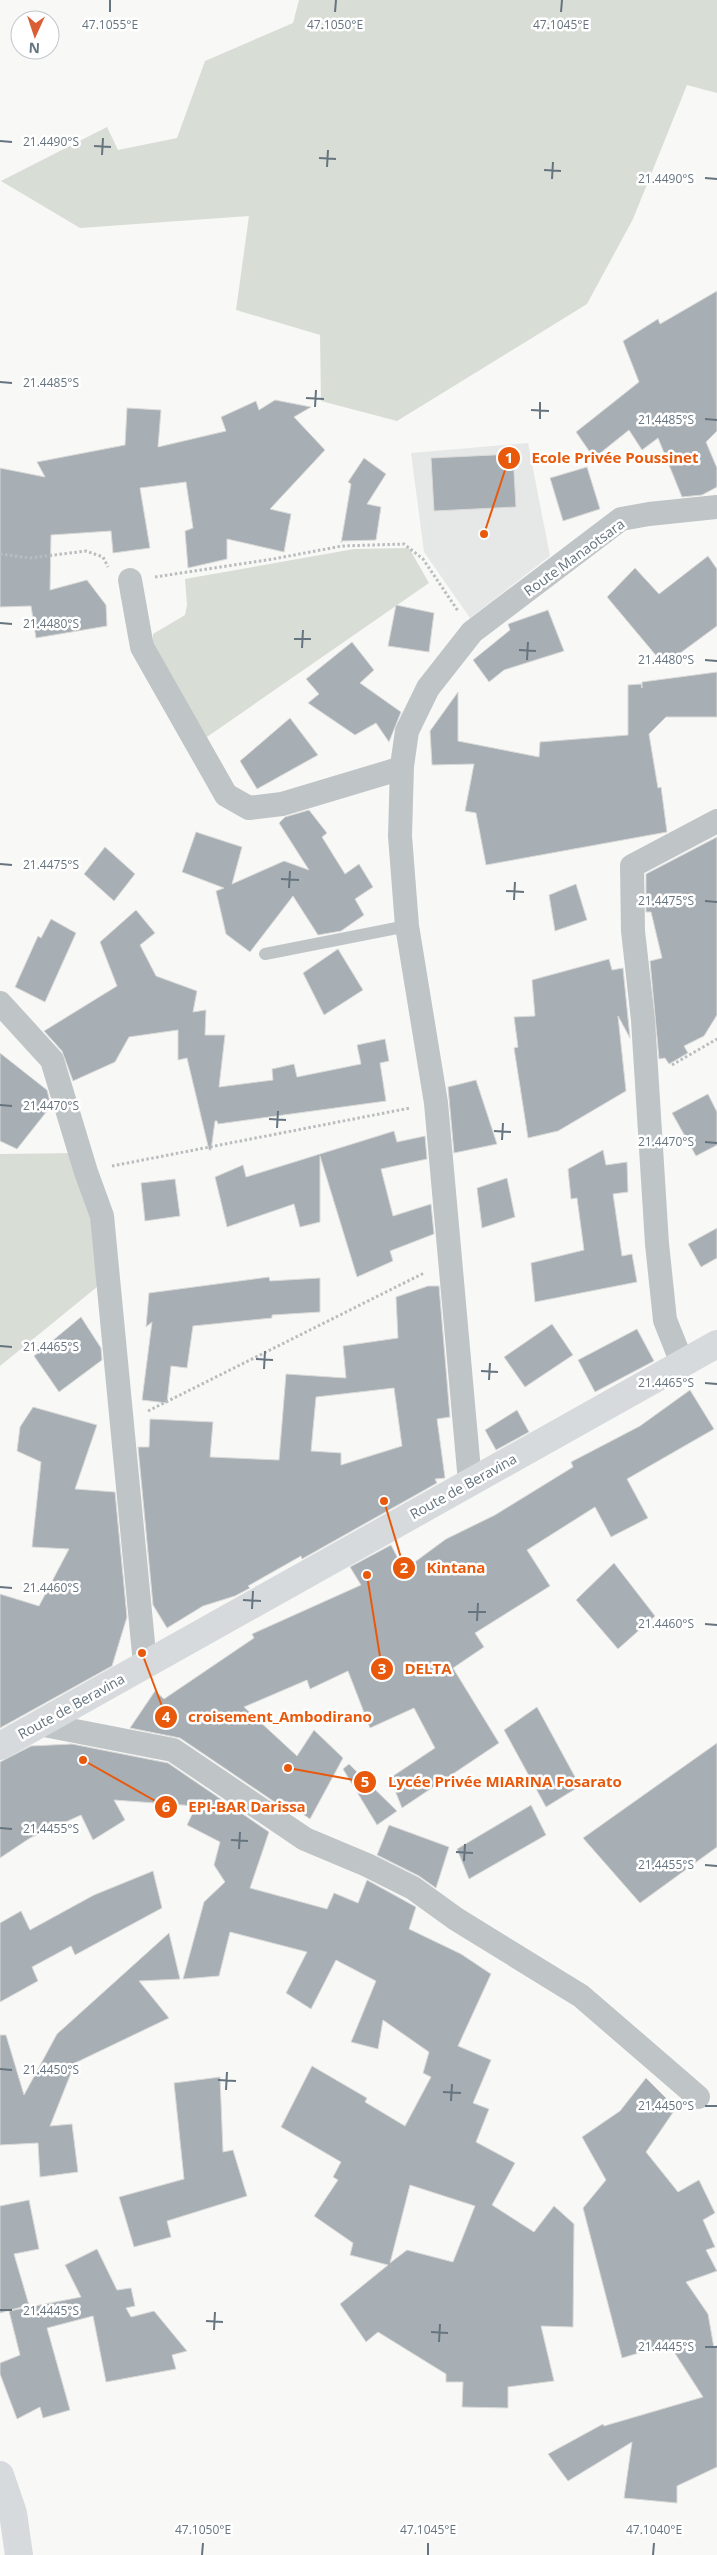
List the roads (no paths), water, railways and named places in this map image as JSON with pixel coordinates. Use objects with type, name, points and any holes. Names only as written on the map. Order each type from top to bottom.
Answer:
[{"type":"street","name":"Route Manaotsara","points":[[470,1482],[436,1103],[406,926],[400,836],[402,768],[407,731],[428,688],[472,632],[621,519],[717,507]]},
{"type":"street","points":[[130,580],[142,646],[226,794],[249,808],[282,804],[402,768]]},
{"type":"street","points":[[682,1363],[665,1320],[656,1244],[648,1080],[633,930],[632,866],[717,821]]},
{"type":"street","points":[[0,1003],[52,1060],[86,1172],[102,1216],[145,1664]]},
{"type":"street","name":"Route de Beravina","points":[[0,1746],[717,1344]]},
{"type":"street","points":[[39,1724],[173,1750],[306,1839],[367,1864],[412,1888],[456,1919],[581,1996],[698,2097]]},
{"type":"street","points":[[0,2475],[13,2513],[19,2555]]},
{"type":"lane","points":[[265,954],[406,926]]},
{"type":"place","name":"Ecole Privée Poussinet","points":[[484,534]]},
{"type":"place","name":"Kintana","points":[[384,1501]]},
{"type":"place","name":"DELTA","points":[[367,1575]]},
{"type":"place","name":"croisement_Ambodirano","points":[[142,1653]]},
{"type":"place","name":"EPI-BAR Darissa","points":[[83,1760]]},
{"type":"place","name":"Lycée Privée MIARINA Fosarato","points":[[288,1768]]}]
